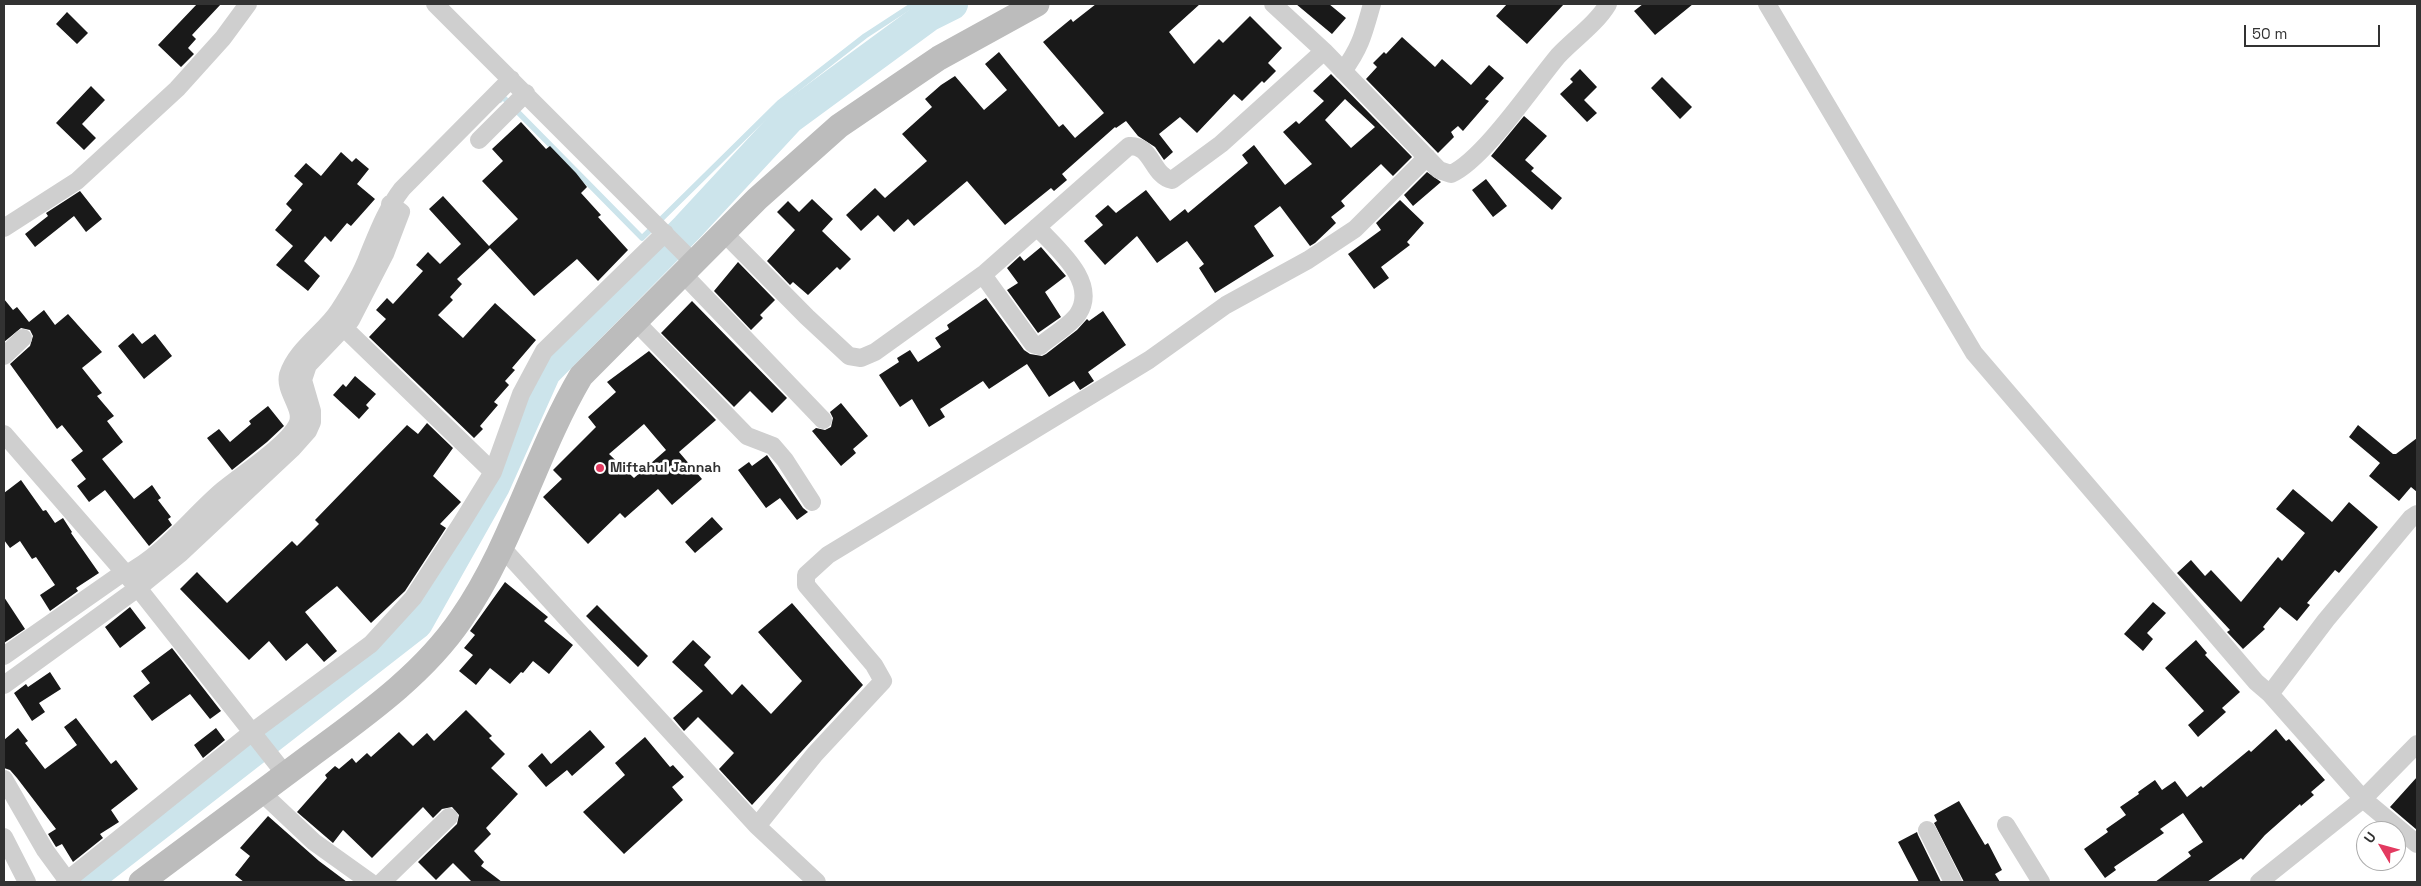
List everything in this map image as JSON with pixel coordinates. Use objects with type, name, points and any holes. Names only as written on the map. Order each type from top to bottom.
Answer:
[{"type":"street","points":[[4,228],[78,181],[177,89],[224,38],[248,4]]},
{"type":"street","points":[[435,4],[502,88],[521,99],[661,229],[687,264],[823,420]]},
{"type":"street","points":[[141,882],[260,792],[280,768],[373,709],[409,677],[443,642],[461,620],[503,549],[560,412],[581,376],[687,264],[724,234],[757,199],[839,126],[939,58],[1037,4]]},
{"type":"street","points":[[1273,4],[1324,51],[1439,170],[1451,174],[1460,170],[1488,142],[1559,55],[1608,4]]},
{"type":"street","points":[[1343,71],[1364,38],[1372,4]]},
{"type":"street","points":[[1767,4],[1974,353],[2256,682],[2270,694],[2362,799],[2417,844]]},
{"type":"street","points":[[724,234],[806,317],[849,356],[861,358],[875,352],[983,275],[1129,146],[1142,148],[1161,174],[1172,180],[1221,144],[1324,51]]},
{"type":"street","points":[[4,656],[132,576],[188,547],[285,456],[308,431],[312,422],[312,411],[303,380],[308,366],[339,323],[402,189],[502,88]]},
{"type":"street","points":[[479,140],[521,99]]},
{"type":"street","points":[[757,826],[815,754],[883,681],[874,665],[806,585],[806,575],[815,565],[862,534],[1149,360],[1226,305],[1308,260],[1355,229],[1427,157]]},
{"type":"street","points":[[983,275],[1033,344],[1040,346],[1078,315],[1084,297],[1079,277],[1037,228]]},
{"type":"street","points":[[4,779],[45,850],[66,881],[255,737],[371,644],[413,598],[493,472],[520,394],[544,351],[661,229]]},
{"type":"street","points":[[635,321],[747,436],[773,446],[785,460],[812,502]]},
{"type":"street","points":[[339,323],[493,472]]},
{"type":"street","points":[[4,685],[132,576],[222,490],[279,444],[297,426],[299,418],[287,384],[288,374],[296,360],[339,323]]},
{"type":"street","points":[[4,356],[23,338]]},
{"type":"street","points":[[4,434],[132,576],[280,768]]},
{"type":"street","points":[[2270,694],[2326,620],[2410,518],[2417,514]]},
{"type":"street","points":[[503,549],[757,826],[817,882]]},
{"type":"street","points":[[2259,882],[2362,799],[2417,744]]},
{"type":"street","points":[[260,792],[314,842],[370,882]]},
{"type":"street","points":[[382,882],[449,816]]},
{"type":"street","points":[[2006,825],[2040,882]]},
{"type":"street","points":[[1927,830],[1953,882]]},
{"type":"street","points":[[4,837],[27,882]]},
{"type":"building","points":[[197,4],[221,4],[192,35],[196,39],[188,48],[194,54],[181,67],[158,45]]},
{"type":"building","points":[[1096,4],[1200,4],[1169,32],[1194,64],[1219,39],[1223,43],[1250,16],[1282,48],[1268,63],[1276,71],[1264,83],[1262,81],[1242,101],[1234,94],[1197,133],[1180,117],[1159,134],[1173,152],[1164,160],[1155,147],[1138,136],[1126,121],[1115,127],[1062,174],[1067,180],[1054,191],[1051,188],[1005,225],[967,181],[914,226],[908,219],[894,232],[878,215],[861,231],[846,215],[875,188],[885,198],[927,161],[902,134],[932,107],[925,99],[941,85],[955,76],[984,110],[1007,90],[985,64],[999,52],[1059,127],[1063,124],[1075,138],[1104,113],[1043,42],[1071,19],[1073,22]]},
{"type":"building","points":[[1296,4],[1329,4],[1346,18],[1332,34]]},
{"type":"building","points":[[1507,4],[1564,4],[1527,44],[1496,16]]},
{"type":"building","points":[[1643,4],[1693,4],[1655,35],[1634,11]]},
{"type":"building","points":[[67,12],[88,33],[77,44],[56,24]]},
{"type":"building","points":[[1402,37],[1435,67],[1442,59],[1471,85],[1489,65],[1504,78],[1485,99],[1489,101],[1463,131],[1458,126],[1451,132],[1454,137],[1438,153],[1366,79],[1377,67],[1373,63],[1384,52],[1386,54]]},
{"type":"building","points":[[1580,69],[1597,87],[1584,100],[1597,113],[1587,122],[1560,94],[1573,82],[1570,79]]},
{"type":"building","points":[[1331,74],[1412,157],[1393,176],[1381,164],[1341,201],[1345,206],[1331,217],[1336,223],[1315,243],[1310,246],[1280,206],[1254,226],[1274,256],[1215,293],[1199,268],[1204,264],[1187,241],[1157,263],[1137,236],[1105,265],[1084,241],[1103,225],[1095,216],[1108,205],[1116,213],[1146,190],[1170,221],[1185,209],[1188,213],[1248,163],[1242,155],[1254,145],[1285,185],[1312,164],[1283,132],[1296,121],[1299,124],[1324,101],[1313,91]],"holes":[[[1345,99],[1375,127],[1351,148],[1325,120]]]},
{"type":"building","points":[[1662,77],[1692,107],[1680,119],[1651,88]]},
{"type":"building","points":[[91,86],[105,100],[82,124],[96,138],[84,150],[56,123]]},
{"type":"building","points":[[1524,116],[1547,136],[1525,160],[1534,168],[1531,171],[1562,198],[1552,210],[1491,156]]},
{"type":"building","points":[[521,122],[546,149],[550,146],[576,173],[587,187],[581,193],[601,215],[598,217],[628,250],[598,281],[577,259],[534,296],[490,248],[457,279],[462,284],[450,297],[453,300],[438,315],[463,338],[495,303],[536,340],[512,368],[515,370],[505,381],[509,385],[494,402],[498,405],[480,426],[483,429],[474,438],[369,337],[386,319],[376,310],[387,298],[393,304],[423,271],[416,265],[428,252],[440,264],[461,244],[429,209],[443,196],[489,246],[518,219],[482,181],[503,161],[492,149]]},
{"type":"building","points":[[341,152],[352,162],[356,158],[369,169],[357,184],[375,199],[351,226],[347,223],[331,242],[325,236],[304,261],[320,276],[308,291],[276,265],[293,246],[275,230],[292,210],[286,204],[303,184],[294,176],[306,163],[321,176]]},
{"type":"building","points":[[1427,172],[1441,182],[1413,206],[1404,195]]},
{"type":"building","points":[[1486,179],[1507,206],[1493,217],[1472,190]]},
{"type":"building","points":[[80,191],[102,219],[86,232],[74,216],[35,247],[25,234],[48,216],[46,213]]},
{"type":"building","points":[[812,199],[833,219],[822,231],[851,259],[840,270],[837,267],[808,295],[793,282],[790,285],[767,261],[795,230],[777,212],[788,201],[799,212]]},
{"type":"building","points":[[1400,200],[1424,223],[1407,242],[1410,245],[1381,267],[1389,278],[1374,289],[1348,254],[1381,230],[1376,223]]},
{"type":"building","points":[[1041,247],[1066,276],[1045,292],[1061,317],[1038,333],[1007,290],[1018,283],[1007,268],[1020,256],[1024,261]]},
{"type":"building","points":[[738,262],[775,300],[760,315],[763,318],[751,330],[714,291]]},
{"type":"building","points":[[986,298],[1024,350],[1030,354],[1042,356],[1046,354],[1077,330],[1087,319],[1089,321],[1103,311],[1126,345],[1088,372],[1094,381],[1080,390],[1074,381],[1049,397],[1027,364],[989,389],[983,381],[940,409],[945,417],[929,427],[912,399],[900,407],[879,375],[899,362],[897,358],[910,350],[918,362],[941,347],[935,338],[949,329],[947,325]]},
{"type":"building","points":[[4,299],[13,310],[17,307],[29,322],[44,310],[55,325],[68,314],[102,352],[82,368],[102,393],[97,396],[114,416],[107,421],[123,442],[102,459],[134,499],[152,485],[161,498],[158,500],[171,517],[168,519],[172,525],[149,546],[105,490],[89,502],[77,486],[86,479],[71,460],[83,451],[62,425],[57,429],[10,364],[30,346],[33,336],[30,330],[21,328],[4,342]]},
{"type":"building","points":[[692,301],[787,398],[772,413],[750,391],[734,407],[661,333]]},
{"type":"building","points":[[133,333],[142,344],[155,334],[172,356],[144,379],[118,346]]},
{"type":"building","points":[[649,351],[716,420],[679,452],[702,479],[672,505],[658,489],[625,518],[620,513],[588,544],[543,497],[562,479],[553,470],[596,427],[588,417],[616,392],[607,382]],"holes":[[[644,424],[666,450],[634,478],[609,454]]]},
{"type":"building","points":[[355,376],[376,394],[366,405],[369,408],[359,419],[333,395],[343,384],[346,387]]},
{"type":"building","points":[[841,403],[868,436],[853,449],[856,453],[841,466],[812,431],[816,428],[825,430],[831,427],[833,418],[830,412]]},
{"type":"building","points":[[268,406],[284,426],[232,470],[207,438],[219,429],[230,442],[251,424],[249,421]]},
{"type":"building","points":[[427,423],[453,448],[433,476],[461,502],[440,524],[446,528],[405,591],[371,623],[337,586],[305,612],[337,651],[324,662],[307,643],[286,661],[269,641],[249,660],[180,589],[197,572],[227,603],[292,541],[297,546],[319,524],[315,520],[407,425],[418,434]]},
{"type":"building","points":[[2358,425],[2393,454],[2396,454],[2417,438],[2417,492],[2411,487],[2399,501],[2369,476],[2380,463],[2349,437]]},
{"type":"building","points":[[767,455],[803,508],[808,512],[797,520],[780,498],[766,508],[738,470],[749,462],[752,466]]},
{"type":"building","points":[[21,480],[43,511],[46,510],[55,523],[63,518],[71,533],[99,573],[76,588],[78,591],[50,611],[40,595],[55,585],[36,557],[32,559],[20,541],[10,548],[4,540],[4,493]]},
{"type":"building","points":[[2293,489],[2332,522],[2349,502],[2378,527],[2339,573],[2335,570],[2307,603],[2310,605],[2297,621],[2280,607],[2263,627],[2265,629],[2243,649],[2227,632],[2230,630],[2177,573],[2191,560],[2205,576],[2211,570],[2241,602],[2278,557],[2282,561],[2305,533],[2276,509]]},
{"type":"building","points":[[712,517],[723,529],[695,553],[685,542]]},
{"type":"building","points":[[505,582],[548,617],[544,621],[573,645],[549,674],[533,661],[510,684],[490,668],[476,685],[459,671],[473,655],[464,648],[475,635],[470,631]]},
{"type":"building","points":[[4,597],[25,629],[4,643]]},
{"type":"building","points":[[2153,602],[2166,613],[2147,633],[2153,639],[2143,651],[2124,634]]},
{"type":"building","points":[[792,603],[863,685],[752,805],[719,769],[734,753],[698,717],[684,731],[673,718],[703,691],[672,662],[693,640],[711,657],[704,665],[732,695],[742,684],[771,714],[802,681],[758,632]]},
{"type":"building","points":[[597,605],[648,656],[638,667],[586,616]]},
{"type":"building","points":[[130,607],[146,628],[120,648],[105,627]]},
{"type":"building","points":[[2196,640],[2207,653],[2205,655],[2240,692],[2222,708],[2226,712],[2198,737],[2188,725],[2204,711],[2165,668]]},
{"type":"building","points":[[172,648],[221,711],[210,719],[190,694],[152,721],[133,696],[150,683],[141,671]]},
{"type":"building","points":[[50,672],[61,689],[39,703],[45,712],[32,721],[14,693],[26,684],[28,687]]},
{"type":"building","points":[[466,710],[492,736],[489,738],[505,754],[491,768],[518,794],[486,828],[491,834],[474,851],[484,862],[481,866],[502,882],[472,882],[453,863],[436,880],[418,862],[457,824],[459,815],[452,807],[442,809],[433,818],[423,807],[372,858],[343,830],[333,843],[297,812],[327,778],[325,775],[335,766],[339,769],[352,758],[356,763],[367,753],[371,757],[399,732],[413,746],[427,733],[434,741]]},
{"type":"building","points":[[76,718],[111,764],[116,760],[138,789],[111,810],[119,822],[100,834],[103,838],[73,862],[62,844],[56,847],[48,834],[56,829],[17,778],[10,770],[4,768],[4,740],[18,728],[28,741],[25,743],[45,769],[77,745],[64,727]]},
{"type":"building","points":[[216,728],[225,740],[203,758],[194,745]]},
{"type":"building","points":[[2276,729],[2286,741],[2289,739],[2325,780],[2311,792],[2314,795],[2301,806],[2300,804],[2265,835],[2243,860],[2241,858],[2207,882],[2155,882],[2191,856],[2188,852],[2203,842],[2183,813],[2160,829],[2164,833],[2114,867],[2116,870],[2105,878],[2084,849],[2108,832],[2106,829],[2126,815],[2120,807],[2155,780],[2162,790],[2175,781],[2187,797],[2201,786],[2203,788],[2249,750],[2251,752]]},
{"type":"building","points":[[590,730],[605,747],[572,776],[567,770],[546,787],[528,766],[542,753],[551,764]]},
{"type":"building","points":[[645,737],[670,767],[673,765],[684,777],[672,787],[683,800],[624,854],[583,812],[625,775],[615,763]]},
{"type":"building","points":[[2417,777],[2417,830],[2390,807]]},
{"type":"building","points":[[1959,801],[1985,845],[1988,843],[2002,870],[1995,874],[2000,882],[1964,882],[1934,823],[1937,821],[1934,815]]},
{"type":"building","points":[[268,816],[319,861],[347,882],[244,882],[235,875],[250,856],[240,848]]},
{"type":"building","points":[[1917,832],[1941,882],[1919,882],[1898,842]]},
{"type":"waterway","points":[[500,100],[503,97],[642,238],[779,103],[865,36],[914,4]]},
{"type":"waterway","points":[[84,882],[417,623],[494,486],[545,372],[687,228],[789,118],[928,16],[952,4]]},
{"type":"place","name":"Miftahul Jannah","points":[[600,468]]}]
